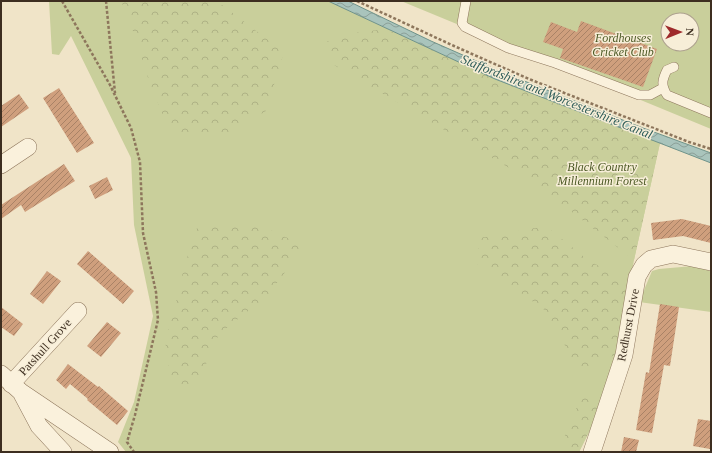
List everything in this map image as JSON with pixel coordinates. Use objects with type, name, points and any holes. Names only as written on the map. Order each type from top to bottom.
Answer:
[{"type":"street","points":[[1,165],[28,147]]},
{"type":"street","name":"Redhurst Drive","points":[[592,452],[624,355],[637,277],[644,265],[651,259],[672,254],[711,262]]},
{"type":"street","name":"Patshull Grove","points":[[11,384],[78,311]]},
{"type":"street","points":[[11,384],[39,426],[62,452]]},
{"type":"street","points":[[11,384],[110,452]]},
{"type":"lane","points":[[466,1],[462,23],[465,27],[508,48],[555,63],[639,95],[650,95],[663,88]]},
{"type":"lane","points":[[674,68],[667,70],[662,80],[663,88],[667,95],[711,113]]},
{"type":"path","points":[[62,1],[115,95],[131,128],[140,162],[143,233],[156,292],[158,320],[127,442],[134,452]]},
{"type":"path","points":[[106,1],[115,95]]},
{"type":"path","points":[[357,1],[529,79],[689,142],[711,149]]},
{"type":"green space","points":[[49,1],[328,1],[495,79],[660,143],[634,260],[618,353],[597,416],[579,452],[126,452],[118,442],[134,402],[153,316],[134,225],[131,158],[71,36],[59,55],[52,54]]},
{"type":"green space","points":[[119,1],[217,1],[284,52],[266,111],[224,137],[170,133],[149,81],[125,7]]},
{"type":"green space","name":"Fordhouses Cricket Club","points":[[401,1],[711,1],[711,129]]},
{"type":"green space","name":"Black Country Millennium Forest","points":[[386,29],[495,79],[660,143],[634,260],[533,182],[334,65],[321,44],[345,34]]},
{"type":"green space","points":[[199,222],[266,228],[305,246],[267,296],[219,334],[203,371],[187,389],[171,386],[165,340],[184,267]]},
{"type":"green space","points":[[546,226],[588,260],[630,283],[618,353],[580,373],[546,311],[477,264],[479,238]]},
{"type":"green space","points":[[693,266],[711,271],[711,312],[639,302],[652,271]]},
{"type":"green space","points":[[582,395],[602,400],[597,416],[579,452],[558,452]]},
{"type":"water","name":"Staffordshire and Worcestershire Canal","points":[[328,1],[348,1],[431,41],[499,71],[643,128],[711,153],[711,163],[495,79]]},
{"type":"building","name":"Fordhouses Cricket Club","points":[[581,21],[657,49],[643,87],[560,58],[563,49],[543,42],[551,22],[577,32]]},
{"type":"building","points":[[59,88],[94,143],[77,153],[43,98]]},
{"type":"building","points":[[19,94],[29,108],[1,127],[1,106]]},
{"type":"building","points":[[64,164],[75,181],[25,212],[21,205],[1,219],[1,205]]},
{"type":"building","points":[[107,177],[113,190],[95,199],[89,186]]},
{"type":"building","points":[[682,219],[711,226],[711,243],[683,236],[653,240],[651,223]]},
{"type":"building","points":[[88,251],[134,291],[123,304],[77,264]]},
{"type":"building","points":[[47,271],[61,281],[43,304],[30,294]]},
{"type":"building","points":[[660,304],[679,307],[670,366],[664,365],[652,433],[636,430],[646,372],[649,373]]},
{"type":"building","points":[[1,307],[23,324],[14,336],[1,327]]},
{"type":"building","points":[[107,322],[121,333],[101,357],[87,346]]},
{"type":"building","points":[[68,364],[98,387],[99,386],[128,411],[117,425],[70,384],[66,389],[56,380]]},
{"type":"building","points":[[698,419],[711,421],[710,449],[693,446]]},
{"type":"building","points":[[624,437],[639,440],[636,452],[621,452]]}]
